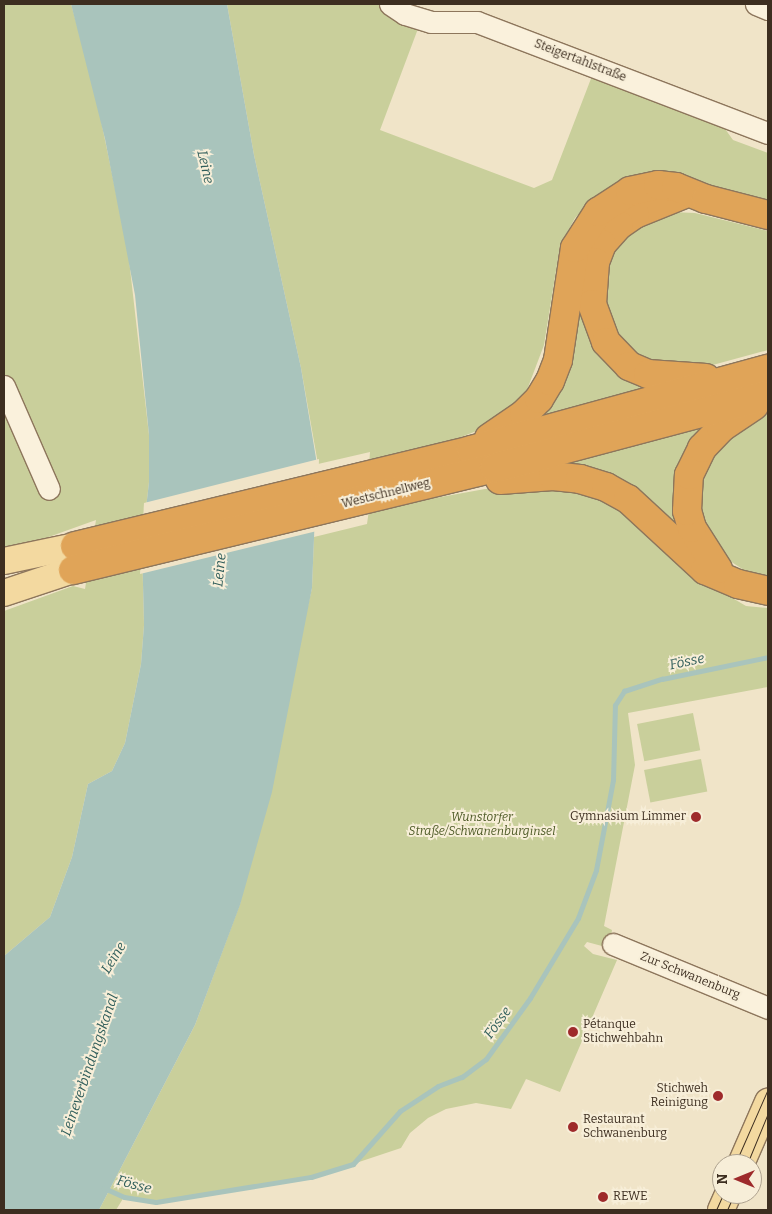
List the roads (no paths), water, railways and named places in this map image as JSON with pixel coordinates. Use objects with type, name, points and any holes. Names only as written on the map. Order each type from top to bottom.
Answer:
[{"type":"highway","points":[[471,450],[524,414],[539,399],[550,381],[558,360],[575,248],[598,212],[630,191],[658,185],[676,187],[687,193],[768,215]]},
{"type":"highway","points":[[687,193],[635,214],[619,225],[602,244],[592,280],[597,324],[616,357],[648,374],[730,379]]},
{"type":"highway","name":"Westschnellweg","points":[[374,489],[471,450],[768,368]]},
{"type":"highway","points":[[723,577],[692,528],[687,510],[689,475],[702,448],[721,428],[768,396]]},
{"type":"highway","name":"Westschnellweg","points":[[74,558],[768,396]]},
{"type":"highway","points":[[374,489],[525,476],[580,479],[606,487],[628,499],[704,570],[768,591]]},
{"type":"main road","name":"Westschnellweg","points":[[4,560],[74,558]]},
{"type":"main road","name":"Westschnellweg","points":[[4,593],[74,558]]},
{"type":"main road","points":[[746,1154],[768,1102]]},
{"type":"street","name":"Steigertahlstraße","points":[[390,4],[405,14],[431,22],[477,22],[768,133]]},
{"type":"street","points":[[756,4],[768,9]]},
{"type":"street","points":[[4,386],[49,489]]},
{"type":"street","name":"Zur Schwanenburg","points":[[613,944],[768,1008]]},
{"type":"water","points":[[71,4],[227,4],[254,155],[301,368],[317,464],[312,588],[272,792],[240,905],[195,1025],[99,1210],[4,1210],[4,956],[50,917],[72,857],[88,784],[112,771],[125,743],[141,664],[144,625],[142,544],[149,482],[149,435],[135,295],[105,139]]},
{"type":"waterway","name":"Fösse","points":[[104,1188],[124,1197],[156,1202],[311,1177],[353,1164],[400,1111],[438,1086],[462,1077],[486,1059],[530,998],[578,918],[596,870],[613,780],[615,705],[624,691],[662,679],[768,657]]},
{"type":"tram line","points":[[739,1154],[768,1089]]},
{"type":"tram line","points":[[751,1154],[768,1113]]},
{"type":"tram line","points":[[716,1210],[719,1204]]},
{"type":"tram line","points":[[727,1210],[730,1204]]},
{"type":"place","name":"Gymnasium Limmer","points":[[696,817]]},
{"type":"place","name":"Pétanque Stichwehbahn","points":[[573,1032]]},
{"type":"place","name":"Stichweh Reinigung","points":[[718,1096]]},
{"type":"place","name":"Restaurant Schwanenburg","points":[[573,1127]]},
{"type":"place","name":"REWE","points":[[603,1197]]},
{"type":"water label","name":"Leine","points":[[205,167]]},
{"type":"water label","name":"Leine","points":[[220,570]]},
{"type":"water label","name":"Leine","points":[[114,958]]},
{"type":"water label","name":"Leineverbindungskanal","points":[[90,1065]]},
{"type":"park label","name":"Wunstorfer Straße/Schwanenburginsel","points":[[482,825]]}]
